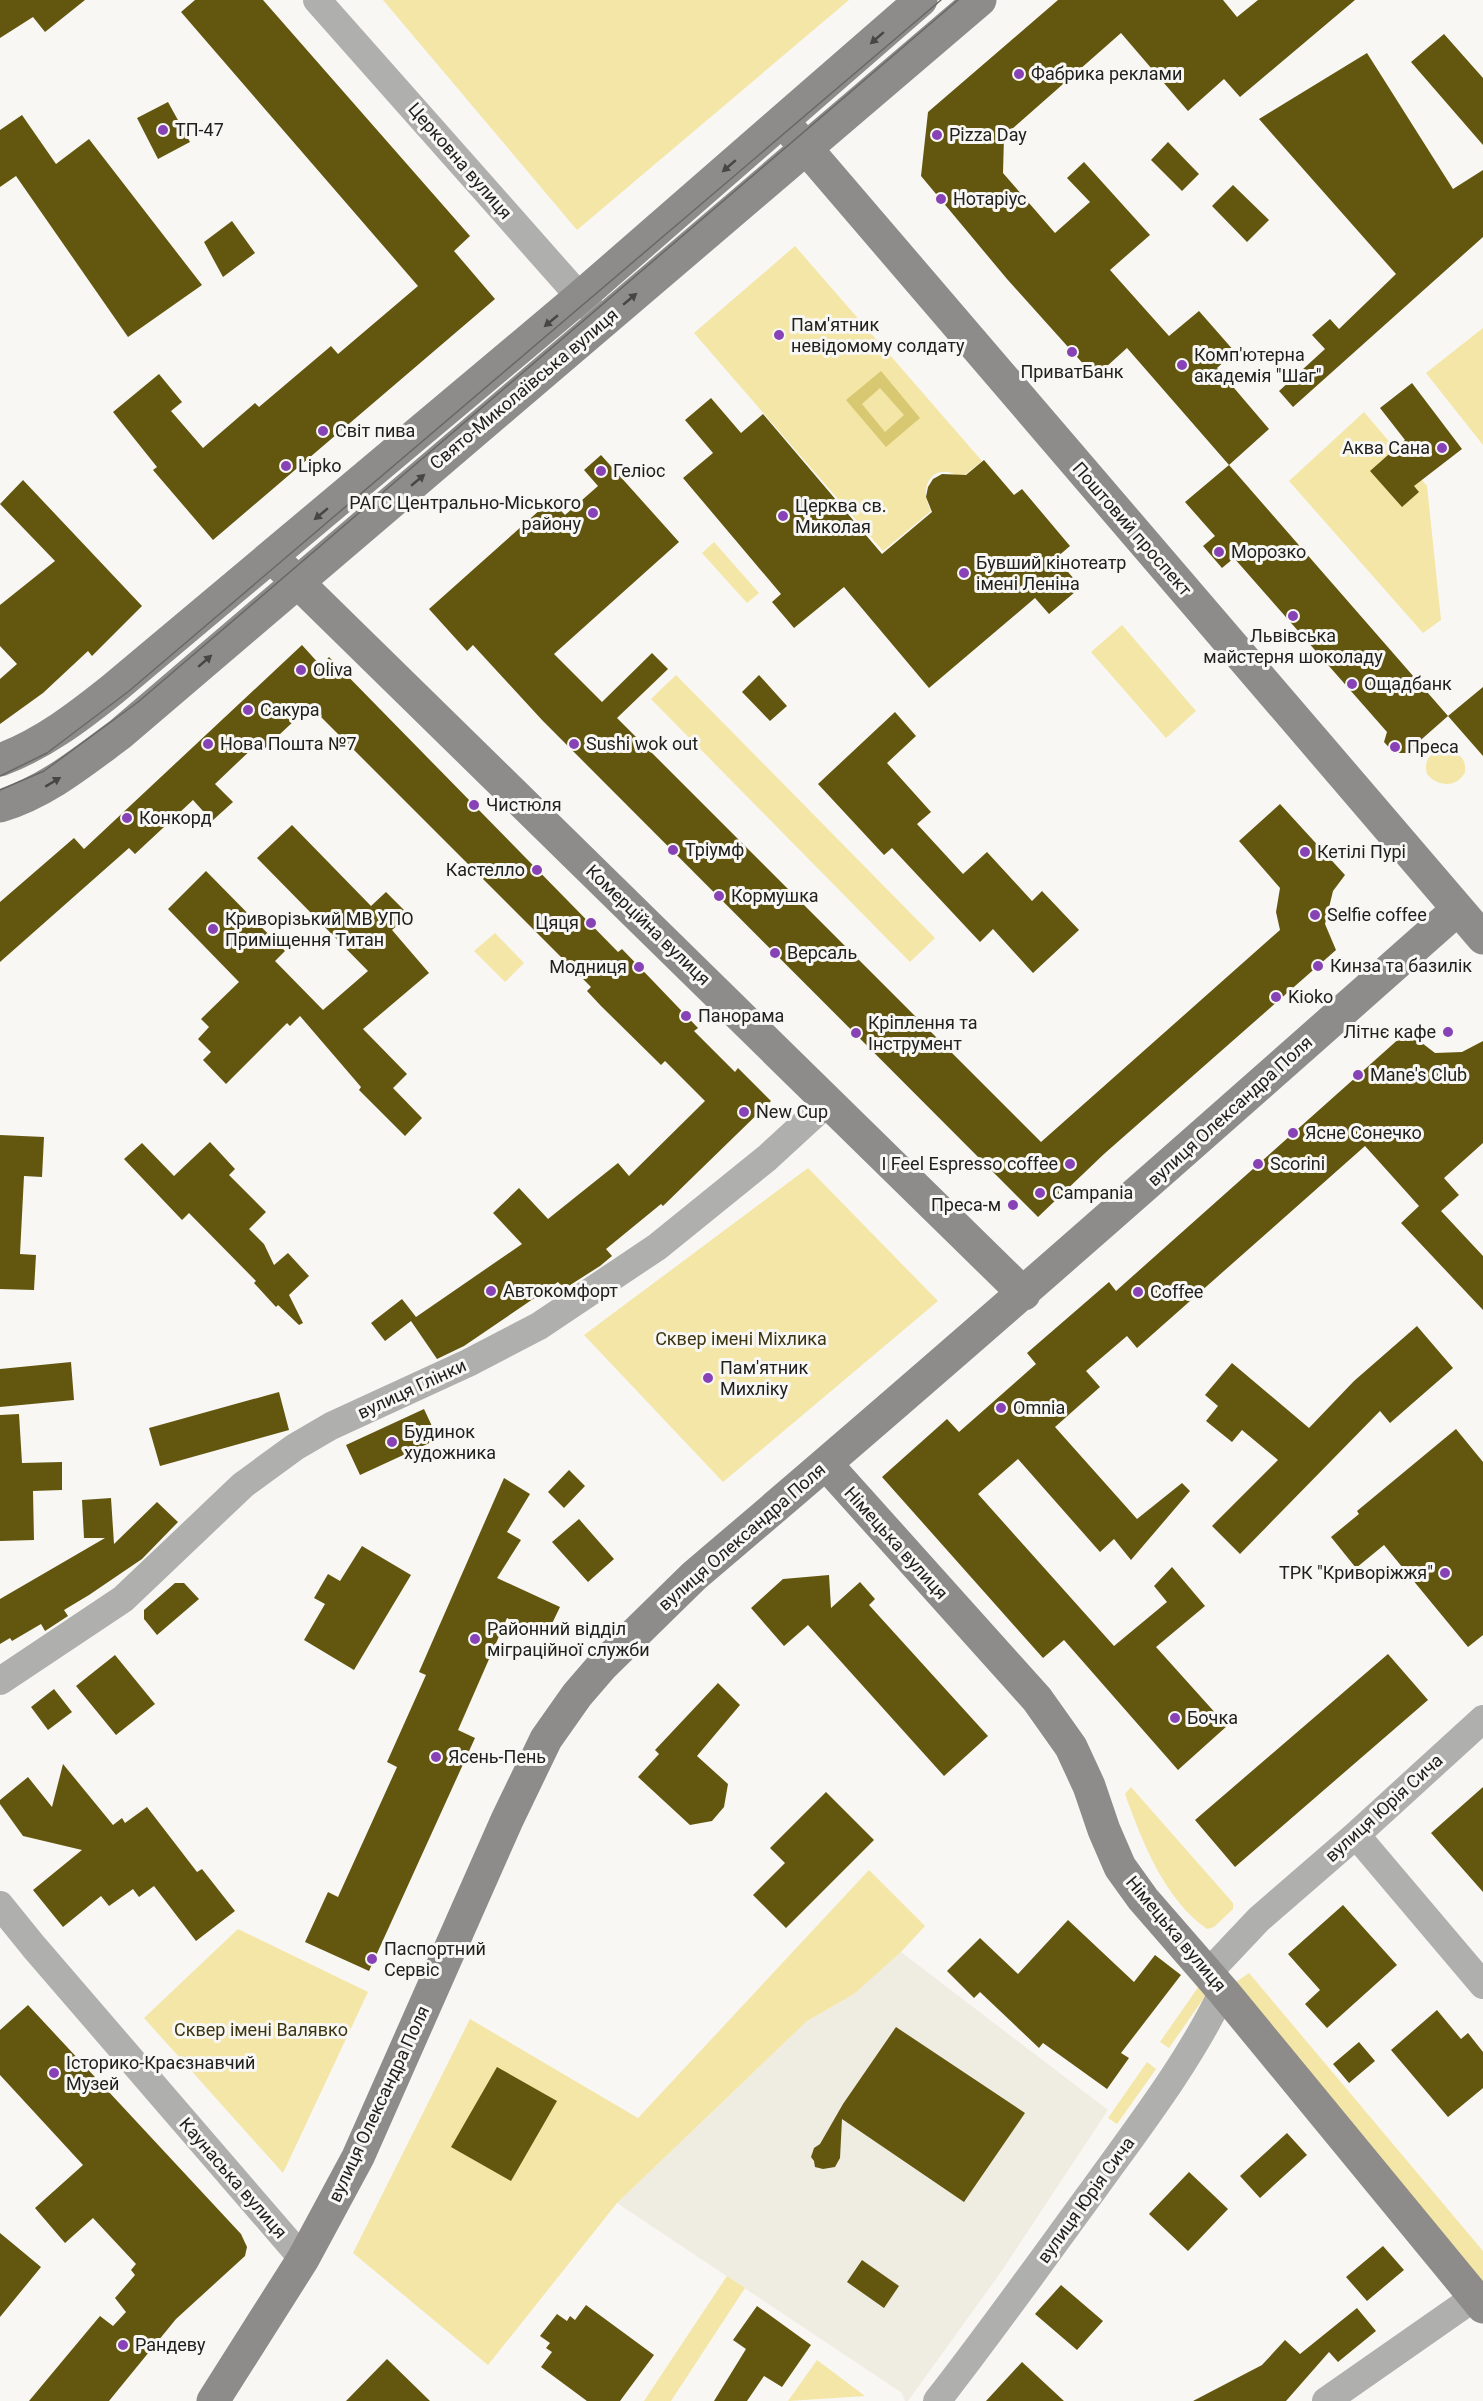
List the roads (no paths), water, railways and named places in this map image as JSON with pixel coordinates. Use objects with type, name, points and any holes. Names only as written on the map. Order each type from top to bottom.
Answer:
[{"type":"street","name":"Церковна вулиця","points":[[317,0],[602,322]]},
{"type":"street","name":"Свято-Миколаївська вулиця","points":[[0,760],[29,748],[68,724],[271,557],[579,297],[921,0]]},
{"type":"street","name":"Свято-Миколаївська вулиця","points":[[0,806],[21,800],[45,788],[120,734],[981,0]]},
{"type":"street","name":"Поштовий проспект","points":[[782,120],[1483,938]]},
{"type":"street","name":"Комерційна вулиця","points":[[271,557],[1024,1294]]},
{"type":"street","name":"вулиця Олександра Поля","points":[[213,2401],[303,2259],[358,2157],[507,1820],[546,1739],[577,1695],[650,1617],[694,1576],[1024,1294],[1458,909]]},
{"type":"street","name":"вулиця Глінки","points":[[0,1681],[123,1599],[243,1485],[295,1447],[332,1426],[468,1363],[547,1320],[657,1247],[767,1158],[828,1102]]},
{"type":"street","name":"Німецька вулиця","points":[[826,1464],[1037,1699],[1071,1747],[1089,1786],[1120,1867],[1143,1899],[1216,1982],[1479,2302]]},
{"type":"street","name":"вулиця Юрія Сича","points":[[937,2401],[1158,2099],[1208,2022],[1216,1982],[1259,1919],[1356,1835],[1483,1719]]},
{"type":"street","points":[[1356,1835],[1483,1985]]},
{"type":"street","name":"Каунаська вулиця","points":[[0,1905],[303,2259]]},
{"type":"street","points":[[1326,2401],[1479,2302]]},
{"type":"tram line","points":[[0,776],[47,753],[129,691],[941,0]]},
{"type":"tram line","points":[[0,790],[44,771],[138,702],[958,0]]},
{"type":"place","name":"Фабрика реклами","points":[[1019,74]]},
{"type":"place","name":"ТП-47","points":[[163,130]]},
{"type":"place","name":"Pizza Day","points":[[937,135]]},
{"type":"place","name":"Нотаріус","points":[[941,199]]},
{"type":"place","name":"Пам'ятник невідомому солдату","points":[[779,335]]},
{"type":"place","name":"ПриватБанк","points":[[1072,352]]},
{"type":"place","name":"Комп'ютерна академія \"Шаг\"","points":[[1182,365]]},
{"type":"place","name":"Світ пива","points":[[323,431]]},
{"type":"place","name":"Аква Сана","points":[[1442,448]]},
{"type":"place","name":"Lipko","points":[[286,466]]},
{"type":"place","name":"Геліос","points":[[601,471]]},
{"type":"place","name":"РАГС Центрально-Міського району","points":[[593,513]]},
{"type":"place","name":"Церква св. Миколая","points":[[783,516]]},
{"type":"place","name":"Морозко","points":[[1219,552]]},
{"type":"place","name":"Бувший кінотеатр імені Леніна","points":[[964,573]]},
{"type":"place","name":"Львівська майстерня шоколаду","points":[[1293,616]]},
{"type":"place","name":"Oliva","points":[[301,670]]},
{"type":"place","name":"Ощадбанк","points":[[1352,684]]},
{"type":"place","name":"Сакура","points":[[248,710]]},
{"type":"place","name":"Нова Пошта №7","points":[[208,744]]},
{"type":"place","name":"Sushi wok out","points":[[574,744]]},
{"type":"place","name":"Преса","points":[[1395,747]]},
{"type":"place","name":"Чистюля","points":[[474,805]]},
{"type":"place","name":"Конкорд","points":[[127,818]]},
{"type":"place","name":"Тріумф","points":[[673,850]]},
{"type":"place","name":"Кетілі Пурі","points":[[1305,852]]},
{"type":"place","name":"Кастелло","points":[[537,870]]},
{"type":"place","name":"Кормушка","points":[[719,896]]},
{"type":"place","name":"Selfie coffee","points":[[1315,915]]},
{"type":"place","name":"Цяця","points":[[591,923]]},
{"type":"place","name":"Криворізький МВ УПО Приміщення Титан","points":[[213,929]]},
{"type":"place","name":"Версаль","points":[[775,953]]},
{"type":"place","name":"Кинза та базилік","points":[[1318,966]]},
{"type":"place","name":"Модниця","points":[[639,967]]},
{"type":"place","name":"Kioko","points":[[1276,997]]},
{"type":"place","name":"Панорама","points":[[686,1016]]},
{"type":"place","name":"Літнє кафе","points":[[1448,1032]]},
{"type":"place","name":"Кріплення та Інструмент","points":[[856,1033]]},
{"type":"place","name":"Mane's Club","points":[[1358,1075]]},
{"type":"place","name":"New Cup","points":[[744,1112]]},
{"type":"place","name":"Ясне Сонечко","points":[[1293,1133]]},
{"type":"place","name":"I Feel Espresso coffee","points":[[1070,1164]]},
{"type":"place","name":"Scorini","points":[[1258,1164]]},
{"type":"place","name":"Campania","points":[[1040,1193]]},
{"type":"place","name":"Преса-м","points":[[1013,1205]]},
{"type":"place","name":"Автокомфорт","points":[[491,1291]]},
{"type":"place","name":"Сoffee","points":[[1138,1292]]},
{"type":"place","name":"Пам'ятник Михліку","points":[[708,1378]]},
{"type":"place","name":"Omnia","points":[[1001,1408]]},
{"type":"place","name":"Будинок художника","points":[[392,1442]]},
{"type":"place","name":"ТРК \"Криворіжжя\"","points":[[1445,1573]]},
{"type":"place","name":"Районний вiддiл мiграцiйної служби","points":[[475,1639]]},
{"type":"place","name":"Бочка","points":[[1175,1718]]},
{"type":"place","name":"Ясень-Пень","points":[[436,1757]]},
{"type":"place","name":"Паспортний Сервіс","points":[[372,1959]]},
{"type":"place","name":"Історико-Краєзнавчий Музей","points":[[54,2073]]},
{"type":"place","name":"Рандеву","points":[[123,2345]]},
{"type":"park label","name":"Сквер імені Міхлика","points":[[741,1339]]},
{"type":"park label","name":"Сквер імені Валявкo","points":[[261,2030]]}]
